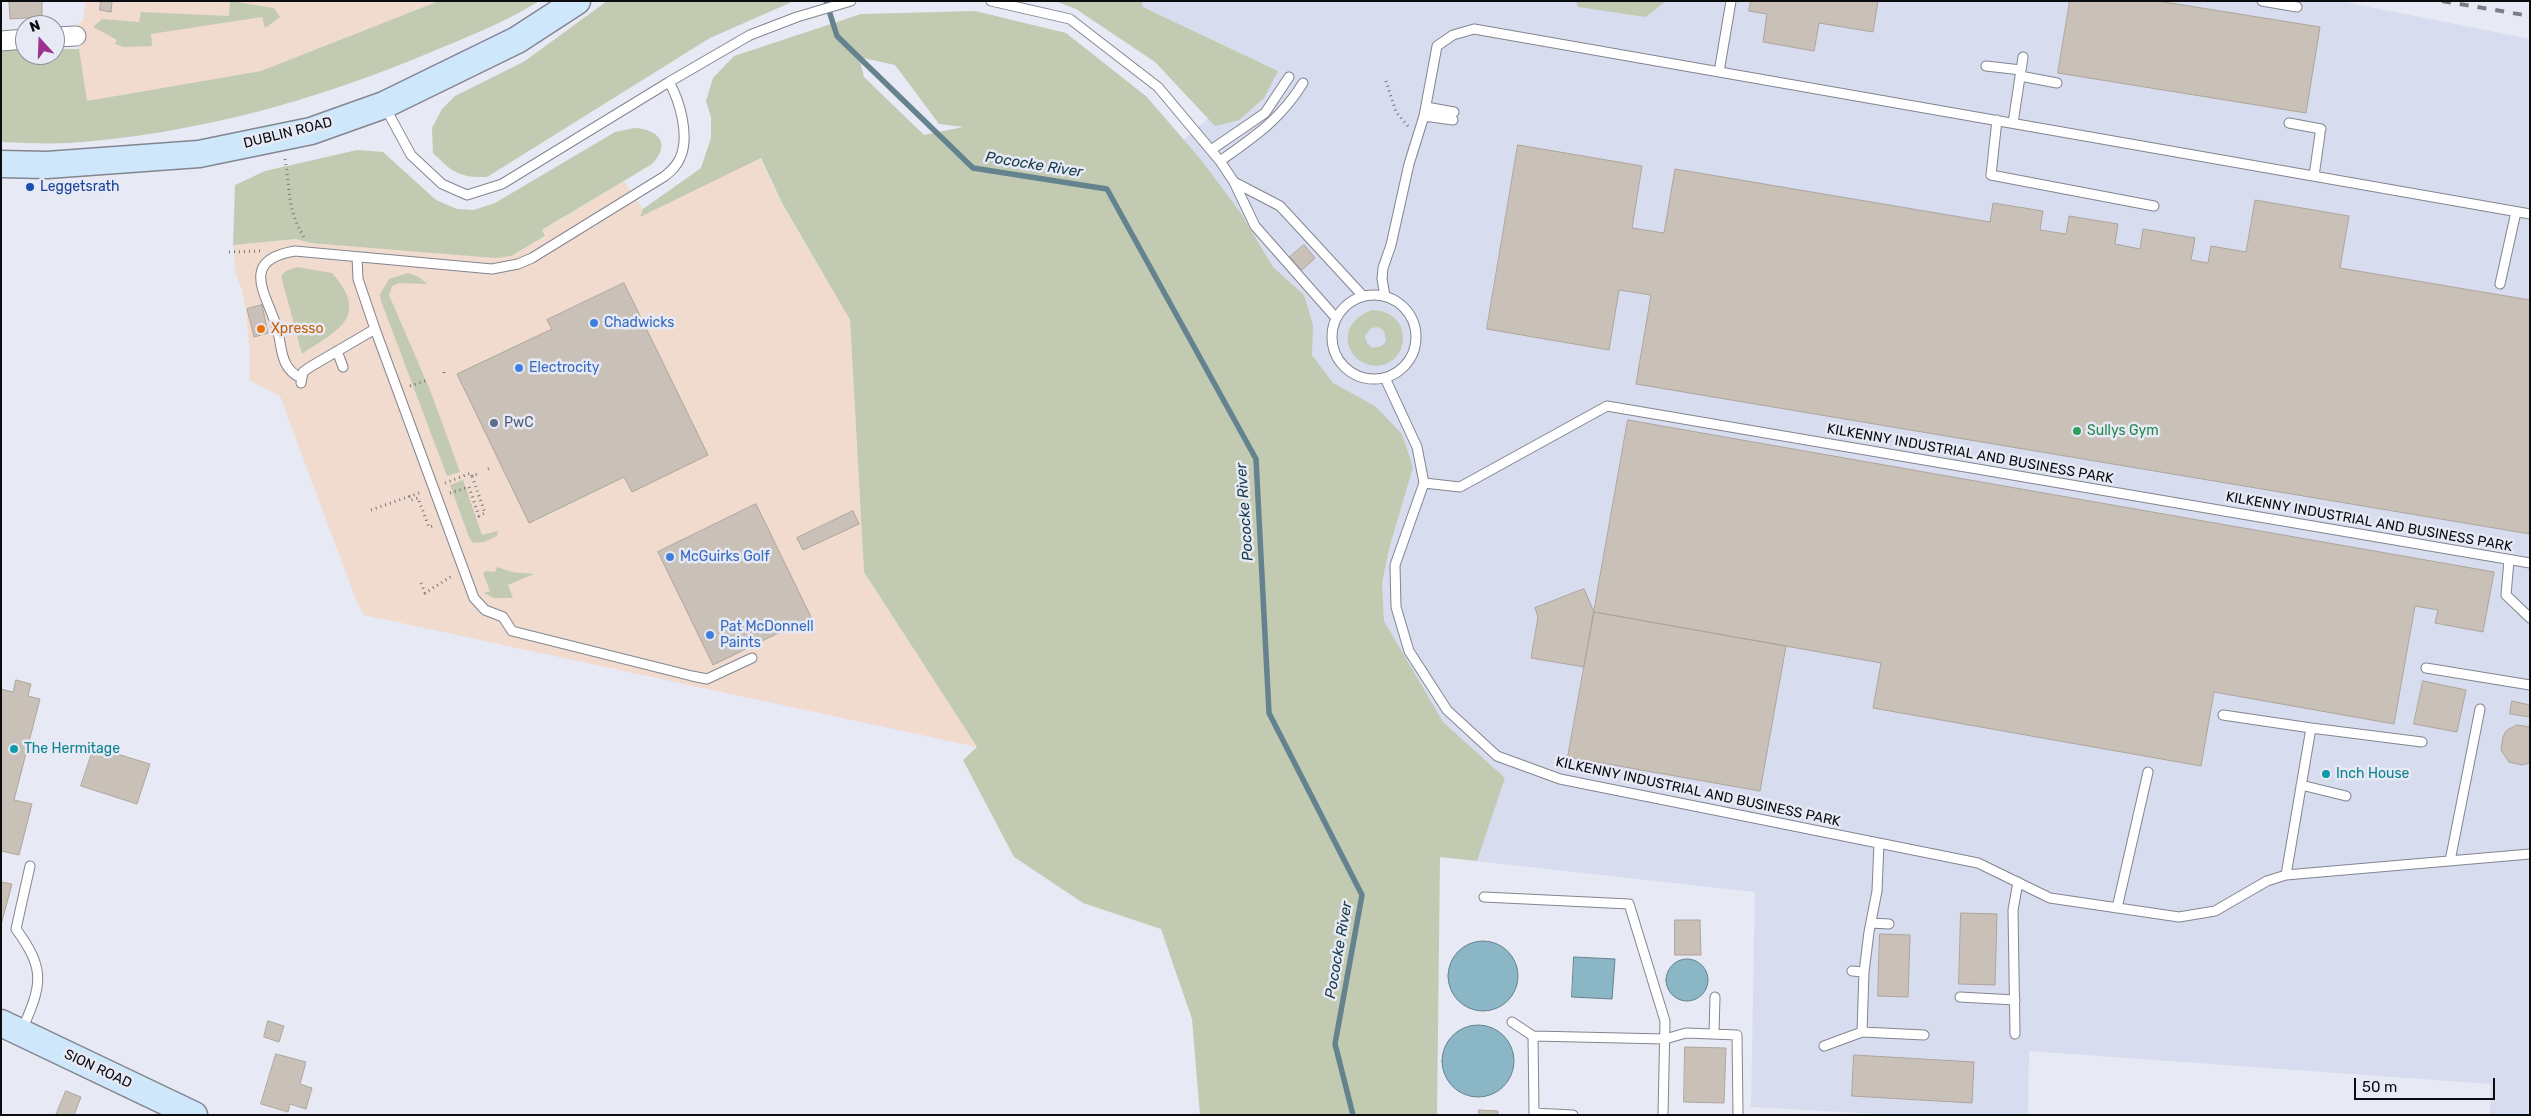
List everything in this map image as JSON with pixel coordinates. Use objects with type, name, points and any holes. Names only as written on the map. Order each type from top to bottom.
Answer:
[{"type":"main road","name":"DUBLIN ROAD","points":[[1,164],[47,165],[199,154],[311,130],[384,105],[517,40],[577,1]]},
{"type":"main road","name":"SION ROAD","points":[[11,1028],[194,1115]]},
{"type":"street","points":[[65,37],[76,36]]},
{"type":"street","points":[[1,41],[15,40]]},
{"type":"lane","points":[[384,105],[411,155],[442,184],[467,195],[502,184],[750,35],[797,17],[851,1]]},
{"type":"lane","points":[[991,1],[1070,19],[1158,87],[1220,161],[1234,182],[1255,226],[1336,318]]},
{"type":"lane","points":[[1719,72],[1731,1]]},
{"type":"lane","points":[[2262,1],[2297,7]]},
{"type":"lane","points":[[1385,296],[1382,280],[1383,268],[1391,246],[1409,164],[1425,112],[1437,46],[1453,35],[1474,29],[2530,214]]},
{"type":"lane","points":[[2013,123],[2023,57]]},
{"type":"lane","points":[[1986,66],[2057,83]]},
{"type":"lane","points":[[1211,150],[1265,112],[1289,76]]},
{"type":"lane","points":[[375,330],[310,367],[303,372],[301,381],[292,374],[282,356],[277,327],[262,291],[260,282],[262,270],[272,258],[295,251],[492,269],[518,264],[532,258],[665,176],[676,167],[683,150],[682,123],[676,97],[669,82]]},
{"type":"lane","points":[[1220,161],[1274,121],[1290,104],[1303,83]]},
{"type":"lane","points":[[1425,112],[1453,116]]},
{"type":"lane","points":[[1997,120],[1991,175],[2154,206]]},
{"type":"lane","points":[[2289,123],[2321,132],[2314,176]]},
{"type":"lane","points":[[1234,182],[1280,206],[1363,296]]},
{"type":"lane","points":[[2500,284],[2516,212]]},
{"type":"lane","points":[[358,257],[358,279],[375,330],[476,602],[485,610],[503,617],[512,631],[707,679],[752,658]]},
{"type":"lane","points":[[1363,296],[1385,296],[1398,301],[1408,310],[1415,323],[1417,337],[1415,351],[1408,363],[1398,373],[1385,378],[1371,379],[1357,376],[1337,358],[1333,345],[1332,331],[1336,318],[1343,308],[1363,296]]},
{"type":"lane","points":[[337,350],[343,368]]},
{"type":"lane","points":[[1385,378],[1417,446],[1424,483]]},
{"type":"lane","name":"KILKENNY INDUSTRIAL AND BUSINESS PARK","points":[[2530,563],[1606,406],[1460,487],[1424,483],[1395,564],[1396,606],[1409,651],[1446,710],[1497,756],[1560,779],[1978,863],[2050,898],[2179,917],[2215,911],[2267,881],[2286,875],[2530,854]]},
{"type":"lane","points":[[2509,560],[2506,595],[2530,618]]},
{"type":"lane","points":[[2426,668],[2530,684]]},
{"type":"lane","points":[[2450,861],[2480,708]]},
{"type":"lane","points":[[2223,715],[2422,742]]},
{"type":"lane","points":[[2286,875],[2311,728]]},
{"type":"lane","points":[[2118,908],[2148,772]]},
{"type":"lane","points":[[2301,785],[2346,796]]},
{"type":"lane","points":[[1862,1032],[1864,972],[1870,923],[1878,891],[1879,843]]},
{"type":"lane","points":[[11,1028],[38,993],[37,968],[32,955],[16,929],[30,866]]},
{"type":"lane","points":[[2015,1034],[2013,910],[2018,882]]},
{"type":"lane","points":[[1484,897],[1629,904],[1665,1021],[1663,1115]]},
{"type":"lane","points":[[1870,923],[1889,924]]},
{"type":"lane","points":[[1852,971],[1864,972]]},
{"type":"lane","points":[[1714,1034],[1716,997]]},
{"type":"lane","points":[[1960,997],[2014,1000]]},
{"type":"lane","points":[[1512,1022],[1533,1036],[1665,1039],[1686,1032],[1737,1035],[1738,1115]]},
{"type":"lane","points":[[1824,1046],[1862,1032],[1924,1035]]},
{"type":"lane","points":[[1533,1036],[1533,1114],[1573,1115]]},
{"type":"path","points":[[1386,81],[1396,112],[1410,128]]},
{"type":"path","points":[[276,138],[284,155],[289,178],[289,202],[293,218],[313,252]]},
{"type":"path","points":[[229,252],[258,249],[272,258]]},
{"type":"path","points":[[412,385],[428,380]]},
{"type":"path","points":[[442,484],[471,473],[485,513],[479,516],[469,487],[450,493]]},
{"type":"path","points":[[472,476],[477,474]]},
{"type":"path","points":[[371,510],[418,493]]},
{"type":"path","points":[[409,496],[411,500],[418,498],[429,527],[434,526]]},
{"type":"path","points":[[421,583],[425,593],[441,584],[449,576],[465,573]]},
{"type":"shaded area","points":[[86,1],[439,1],[262,71],[86,102],[76,36],[77,24],[83,21]]},
{"type":"shaded area","points":[[1142,1],[2340,1],[2530,39],[2530,1115],[2490,1115],[2491,1084],[2029,1051],[2028,1115],[1900,1115],[1751,1107],[1755,892],[1440,857],[1129,185],[1270,67],[1143,7]]},
{"type":"shaded area","points":[[760,158],[782,204],[850,320],[864,572],[977,747],[364,615],[356,600],[280,396],[249,380],[250,355],[246,312],[242,290],[236,275],[233,245],[296,239],[310,243],[505,257],[545,237],[542,231],[624,181],[646,214]]},
{"type":"green space","points":[[230,1],[274,8],[280,17],[265,28],[262,17],[151,34],[152,46],[124,47],[115,44],[117,40],[93,27],[102,19],[139,22],[141,12],[229,16]]},
{"type":"green space","points":[[439,1],[539,1],[485,29],[386,70],[342,86],[253,113],[162,132],[116,139],[70,143],[1,142],[1,51],[15,50],[15,65],[65,65],[65,49],[79,49],[87,101],[261,71]]},
{"type":"green space","points":[[607,1],[794,1],[710,38],[487,177],[463,175],[451,169],[433,153],[432,128],[442,109],[455,96],[525,61]]},
{"type":"green space","points":[[1055,1],[1142,1],[1143,7],[1278,71],[1264,98],[1239,120],[1215,126],[1155,62],[1076,9]]},
{"type":"green space","points":[[1576,1],[1666,1],[1646,17],[1578,7]]},
{"type":"green space","points":[[975,11],[1066,33],[1147,97],[1202,161],[1240,212],[1273,267],[1304,295],[1313,325],[1312,355],[1333,383],[1375,406],[1402,434],[1413,467],[1389,549],[1382,583],[1384,621],[1443,722],[1505,778],[1477,861],[1440,857],[1437,1115],[1200,1115],[1192,1019],[1161,929],[1083,903],[1014,857],[963,760],[977,747],[864,572],[850,320],[782,203],[761,158],[640,217],[643,209],[701,168],[711,138],[711,117],[706,101],[713,78],[734,56],[861,14]],"holes":[[[859,57],[895,65],[939,124],[963,127],[924,135],[864,77]]]},
{"type":"green space","points":[[634,128],[650,131],[660,139],[661,150],[652,164],[542,230],[545,236],[511,256],[495,258],[310,243],[296,239],[233,245],[235,185],[265,171],[357,150],[383,152],[436,200],[457,209],[474,210],[495,203],[615,132]]},
{"type":"green space","points":[[297,267],[332,273],[343,288],[349,301],[349,312],[345,321],[327,337],[302,354],[281,276],[286,271]]},
{"type":"green space","points":[[408,273],[419,277],[427,284],[399,283],[392,286],[389,295],[430,390],[460,472],[447,476],[381,301],[380,294],[389,279]]},
{"type":"green space","points":[[1373,310],[1387,313],[1397,321],[1402,330],[1403,341],[1400,352],[1393,360],[1383,365],[1369,365],[1361,362],[1353,354],[1348,344],[1349,331],[1352,325],[1355,320],[1366,312]],"holes":[[[1378,327],[1384,331],[1386,341],[1382,346],[1372,348],[1367,343],[1365,336],[1371,328]]]},
{"type":"green space","points":[[463,480],[482,535],[498,531],[497,536],[484,542],[473,543],[469,537],[450,485]]},
{"type":"green space","points":[[497,567],[512,572],[534,574],[508,585],[513,598],[494,598],[484,593],[490,591],[483,573],[487,571],[495,572]]},
{"type":"water","points":[[1483,941],[1496,944],[1508,951],[1515,963],[1518,976],[1515,989],[1508,1001],[1496,1008],[1483,1011],[1470,1008],[1458,1001],[1451,989],[1448,976],[1451,963],[1458,951],[1470,944]]},
{"type":"water","points":[[1574,957],[1615,959],[1612,999],[1572,997]]},
{"type":"water","points":[[1683,959],[1691,959],[1702,965],[1708,980],[1702,995],[1691,1001],[1683,1001],[1672,995],[1666,984],[1666,976],[1672,965]]},
{"type":"water","points":[[1478,1025],[1498,1031],[1508,1041],[1514,1061],[1508,1081],[1498,1091],[1478,1097],[1458,1091],[1448,1081],[1442,1061],[1448,1041],[1458,1031]]},
{"type":"building","points":[[42,1],[42,15],[15,15],[15,19],[10,19],[9,2]]},
{"type":"building","points":[[101,1],[112,1],[111,12],[100,10]]},
{"type":"building","points":[[1751,1],[1878,1],[1873,32],[1819,23],[1814,51],[1763,42],[1767,14],[1749,11]]},
{"type":"building","points":[[2070,1],[2158,1],[2320,27],[2306,113],[2058,73]]},
{"type":"building","points":[[1518,145],[1642,166],[1632,228],[1664,233],[1675,169],[1990,222],[1993,203],[2043,211],[2040,230],[2066,234],[2069,216],[2118,224],[2115,244],[2140,249],[2143,229],[2195,238],[2191,260],[2208,263],[2211,246],[2246,252],[2255,200],[2349,216],[2340,268],[2530,300],[2530,534],[1636,384],[1651,295],[1619,290],[1609,350],[1487,329]]},
{"type":"building","points":[[1304,245],[1315,258],[1302,270],[1290,257]]},
{"type":"building","points":[[624,283],[708,455],[632,492],[624,477],[529,523],[457,374],[552,329],[547,320]]},
{"type":"building","points":[[262,305],[268,333],[254,337],[247,309]]},
{"type":"building","points":[[1628,420],[2494,572],[2483,632],[2435,623],[2438,610],[2415,606],[2394,724],[2214,692],[2201,766],[1873,708],[1881,663],[1594,612]]},
{"type":"building","points":[[756,504],[811,617],[713,665],[658,552]]},
{"type":"building","points":[[853,511],[859,524],[803,550],[797,538]]},
{"type":"building","points":[[1584,589],[1594,612],[1584,667],[1531,658],[1538,617],[1535,608]]},
{"type":"building","points":[[1594,612],[1786,646],[1760,791],[1568,757]]},
{"type":"building","name":"The Hermitage","points":[[16,680],[31,684],[28,696],[40,699],[14,800],[32,804],[19,855],[1,851],[1,689],[13,692]]},
{"type":"building","points":[[2423,681],[2466,690],[2457,732],[2414,724]]},
{"type":"building","points":[[2512,701],[2530,705],[2530,717],[2510,714]]},
{"type":"building","points":[[2517,725],[2530,727],[2530,763],[2522,765],[2509,762],[2501,750],[2506,731]]},
{"type":"building","points":[[94,747],[150,764],[137,804],[81,786]]},
{"type":"building","points":[[1,882],[12,884],[1,925]]},
{"type":"building","points":[[1961,913],[1997,914],[1995,985],[1959,984]]},
{"type":"building","points":[[1675,920],[1700,920],[1701,955],[1675,955]]},
{"type":"building","points":[[1880,934],[1910,935],[1908,997],[1878,996]]},
{"type":"building","points":[[268,1021],[284,1026],[279,1042],[264,1037]]},
{"type":"building","points":[[1685,1047],[1726,1048],[1724,1103],[1684,1102]]},
{"type":"building","points":[[276,1054],[306,1062],[300,1084],[312,1088],[306,1109],[290,1104],[288,1112],[261,1104]]},
{"type":"building","points":[[1854,1055],[1974,1062],[1972,1103],[1852,1096]]},
{"type":"building","points":[[66,1091],[81,1097],[74,1115],[56,1115]]},
{"type":"building","points":[[1479,1110],[1498,1111],[1498,1115],[1479,1115]]},
{"type":"waterway","name":"Pococke River","points":[[826,1],[837,36],[973,168],[1107,189],[1256,459],[1269,713],[1362,895],[1335,1044],[1353,1115]]},
{"type":"railway","points":[[2442,1],[2530,16]]},
{"type":"place","name":"Leggetsrath","points":[[30,187]]},
{"type":"place","name":"Chadwicks","points":[[594,323]]},
{"type":"place","name":"Xpresso","points":[[261,329]]},
{"type":"place","name":"Electrocity","points":[[519,368]]},
{"type":"place","name":"PwC","points":[[494,423]]},
{"type":"place","name":"Sullys Gym","points":[[2077,431]]},
{"type":"place","name":"McGuirks Golf","points":[[670,557]]},
{"type":"place","name":"Pat McDonnell Paints","points":[[710,635]]},
{"type":"place","name":"The Hermitage","points":[[14,749]]},
{"type":"place","name":"Inch House","points":[[2326,774]]}]
